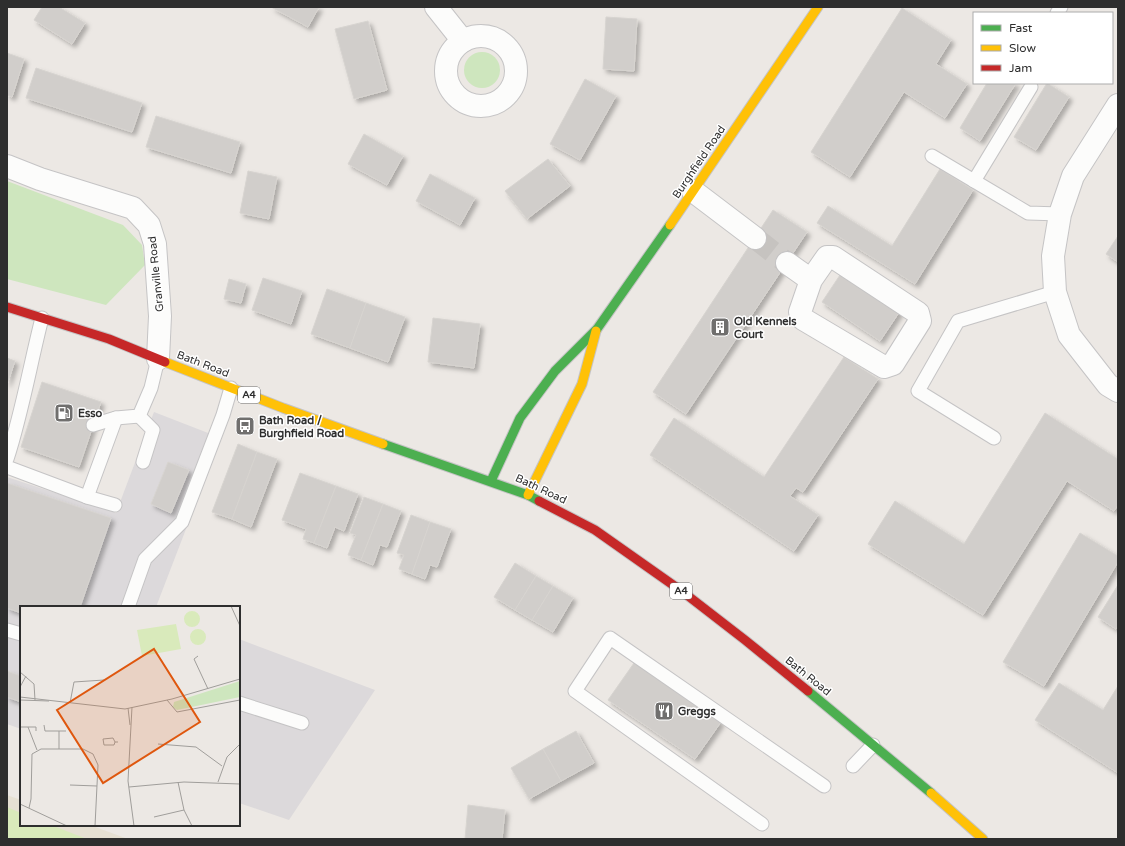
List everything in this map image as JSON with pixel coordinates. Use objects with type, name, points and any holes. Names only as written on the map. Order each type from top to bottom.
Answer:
[{"type":"main road","name":"Burghfield Road","points":[[491,481],[520,418],[555,371],[597,329],[818,7]]},
{"type":"main road","name":"Bath Road","points":[[7,307],[109,339],[283,408],[528,495],[595,530],[683,592],[745,640],[913,777],[983,839]]},
{"type":"main road","name":"Burghfield Road","points":[[528,495],[582,384],[597,329]]},
{"type":"street","points":[[436,7],[462,41]]},
{"type":"street","points":[[1118,105],[1073,176],[1060,214],[1053,256],[1055,292],[1069,336],[1108,385],[1118,391]]},
{"type":"street","name":"Granville Road","points":[[7,166],[40,179],[133,208],[149,225],[155,244],[160,316],[158,359]]},
{"type":"street","points":[[693,191],[755,238]]},
{"type":"street","points":[[827,257],[833,257],[918,313],[920,321],[893,364],[884,368],[803,319],[800,312],[811,280],[827,257]]},
{"type":"street","points":[[787,262],[811,280]]},
{"type":"lane","points":[[974,181],[1031,87]]},
{"type":"lane","points":[[932,156],[1028,213],[1060,214]]},
{"type":"lane","points":[[994,438],[918,391],[958,321],[1055,292]]},
{"type":"lane","points":[[7,459],[12,444],[42,318]]},
{"type":"lane","points":[[139,416],[151,388],[158,359]]},
{"type":"lane","points":[[128,606],[145,559],[182,522],[223,415],[231,388]]},
{"type":"lane","points":[[93,425],[116,418],[139,416],[153,430],[143,462]]},
{"type":"lane","points":[[87,497],[116,418]]},
{"type":"lane","points":[[7,467],[87,497],[115,505]]},
{"type":"lane","points":[[7,630],[20,634]]},
{"type":"lane","points":[[762,824],[575,691],[610,638],[824,786]]},
{"type":"lane","points":[[240,703],[302,723]]},
{"type":"lane","points":[[853,766],[873,745]]},
{"type":"shaded area","points":[[154,412],[221,438],[156,606],[20,606],[20,729],[7,724],[7,477],[116,513]]},
{"type":"shaded area","points":[[240,639],[375,690],[289,820],[240,803]]},
{"type":"shaded area","points":[[7,795],[20,800],[20,826],[93,826],[128,839],[7,839]]},
{"type":"green space","points":[[486,52],[495,57],[499,63],[499,77],[495,83],[486,88],[478,88],[469,83],[465,77],[464,66],[469,57],[475,53]]},
{"type":"green space","points":[[7,181],[123,225],[142,245],[145,265],[106,305],[7,279]]},
{"type":"green space","points":[[7,807],[20,813],[20,826],[54,826],[87,839],[7,839]]},
{"type":"building","points":[[42,7],[59,7],[85,23],[72,44],[34,20]]},
{"type":"building","points":[[271,7],[319,7],[308,27]]},
{"type":"building","points":[[902,8],[951,40],[936,64],[967,84],[945,118],[904,92],[850,177],[811,152]]},
{"type":"building","points":[[606,17],[637,19],[634,71],[603,69]]},
{"type":"building","points":[[368,21],[387,90],[354,99],[335,29]]},
{"type":"building","points":[[7,53],[24,59],[12,97],[7,95]]},
{"type":"building","points":[[36,68],[142,103],[132,132],[26,98]]},
{"type":"building","points":[[585,79],[616,96],[580,160],[550,144]]},
{"type":"building","points":[[986,84],[1015,84],[980,141],[960,128]]},
{"type":"building","points":[[1046,84],[1069,97],[1036,150],[1014,137]]},
{"type":"building","points":[[156,116],[240,142],[231,173],[146,147]]},
{"type":"building","points":[[364,134],[403,156],[387,185],[348,164]]},
{"type":"building","points":[[548,159],[570,186],[527,219],[505,191]]},
{"type":"building","points":[[940,169],[973,190],[915,284],[817,223],[828,206],[892,246]]},
{"type":"building","points":[[248,171],[277,177],[269,219],[240,213]]},
{"type":"building","points":[[430,174],[475,198],[460,225],[416,201]]},
{"type":"building","name":"Old Kennels Court","points":[[773,210],[807,232],[686,414],[653,392]]},
{"type":"building","points":[[1118,236],[1118,262],[1106,254]]},
{"type":"building","points":[[842,272],[900,311],[880,341],[822,302]]},
{"type":"building","points":[[263,278],[302,291],[291,324],[252,310]]},
{"type":"building","points":[[229,279],[246,284],[241,303],[224,299]]},
{"type":"building","points":[[327,289],[366,303],[350,348],[311,334]]},
{"type":"building","points":[[366,303],[405,317],[388,362],[350,348]]},
{"type":"building","points":[[433,318],[480,324],[474,368],[428,362]]},
{"type":"building","points":[[844,357],[878,379],[803,492],[796,488],[790,496],[818,515],[794,551],[650,455],[674,418],[764,477]]},
{"type":"building","points":[[7,358],[15,361],[7,384]]},
{"type":"building","name":"Esso","points":[[42,382],[101,402],[79,467],[21,447]]},
{"type":"building","points":[[1045,413],[1118,459],[1118,505],[1114,511],[1067,481],[983,615],[868,544],[895,501],[964,544]]},
{"type":"building","points":[[238,444],[257,452],[232,519],[212,512]]},
{"type":"building","points":[[257,452],[277,459],[251,527],[232,519]]},
{"type":"building","points":[[168,462],[189,470],[171,513],[151,504]]},
{"type":"building","points":[[300,473],[336,486],[314,543],[303,539],[306,529],[282,520]]},
{"type":"building","points":[[7,483],[111,518],[80,606],[20,606],[20,613],[7,608]]},
{"type":"building","points":[[336,486],[358,494],[344,531],[335,527],[327,548],[314,543]]},
{"type":"building","points":[[364,497],[383,504],[361,560],[348,555],[356,535],[350,533]]},
{"type":"building","points":[[383,504],[401,511],[387,547],[380,545],[373,565],[361,560]]},
{"type":"building","points":[[411,515],[430,522],[412,574],[399,569],[404,555],[397,553]]},
{"type":"building","points":[[430,522],[451,529],[437,567],[430,565],[425,579],[412,574]]},
{"type":"building","points":[[1080,533],[1118,556],[1118,562],[1044,686],[1003,662]]},
{"type":"building","points":[[515,563],[536,576],[515,610],[494,597]]},
{"type":"building","points":[[536,576],[553,586],[532,620],[515,610]]},
{"type":"building","points":[[1118,585],[1118,626],[1116,629],[1098,617]]},
{"type":"building","points":[[553,586],[573,598],[553,632],[532,620]]},
{"type":"building","name":"Greggs","points":[[634,663],[721,722],[695,759],[608,700]]},
{"type":"building","points":[[7,671],[20,676],[20,702],[7,697]]},
{"type":"building","points":[[1059,683],[1103,710],[1118,686],[1118,773],[1035,720]]},
{"type":"building","points":[[576,731],[594,763],[561,781],[543,749]]},
{"type":"building","points":[[543,749],[561,781],[529,799],[511,768]]},
{"type":"building","points":[[468,805],[505,810],[502,839],[465,839]]},
{"type":"tunnel","points":[[755,238],[787,263]]},
{"type":"traffic: fast","points":[[491,481],[520,418],[555,371],[597,329],[670,225]]},
{"type":"traffic: fast","points":[[383,444],[528,495],[539,501]]},
{"type":"traffic: fast","points":[[808,691],[931,793]]},
{"type":"traffic: slow","points":[[670,225],[818,7]]},
{"type":"traffic: slow","points":[[528,495],[582,384],[596,331]]},
{"type":"traffic: slow","points":[[165,362],[283,408],[383,444]]},
{"type":"traffic: slow","points":[[931,793],[983,839]]},
{"type":"traffic: jam","points":[[7,307],[109,339],[165,362]]},
{"type":"traffic: jam","points":[[539,501],[595,530],[683,592],[808,691]]},
{"type":"place","name":"Old Kennels Court","points":[[720,327]]},
{"type":"place","name":"Esso","points":[[64,413]]},
{"type":"place","name":"Bath Road / Burghfield Road","points":[[245,426]]},
{"type":"place","name":"Greggs","points":[[664,711]]}]
